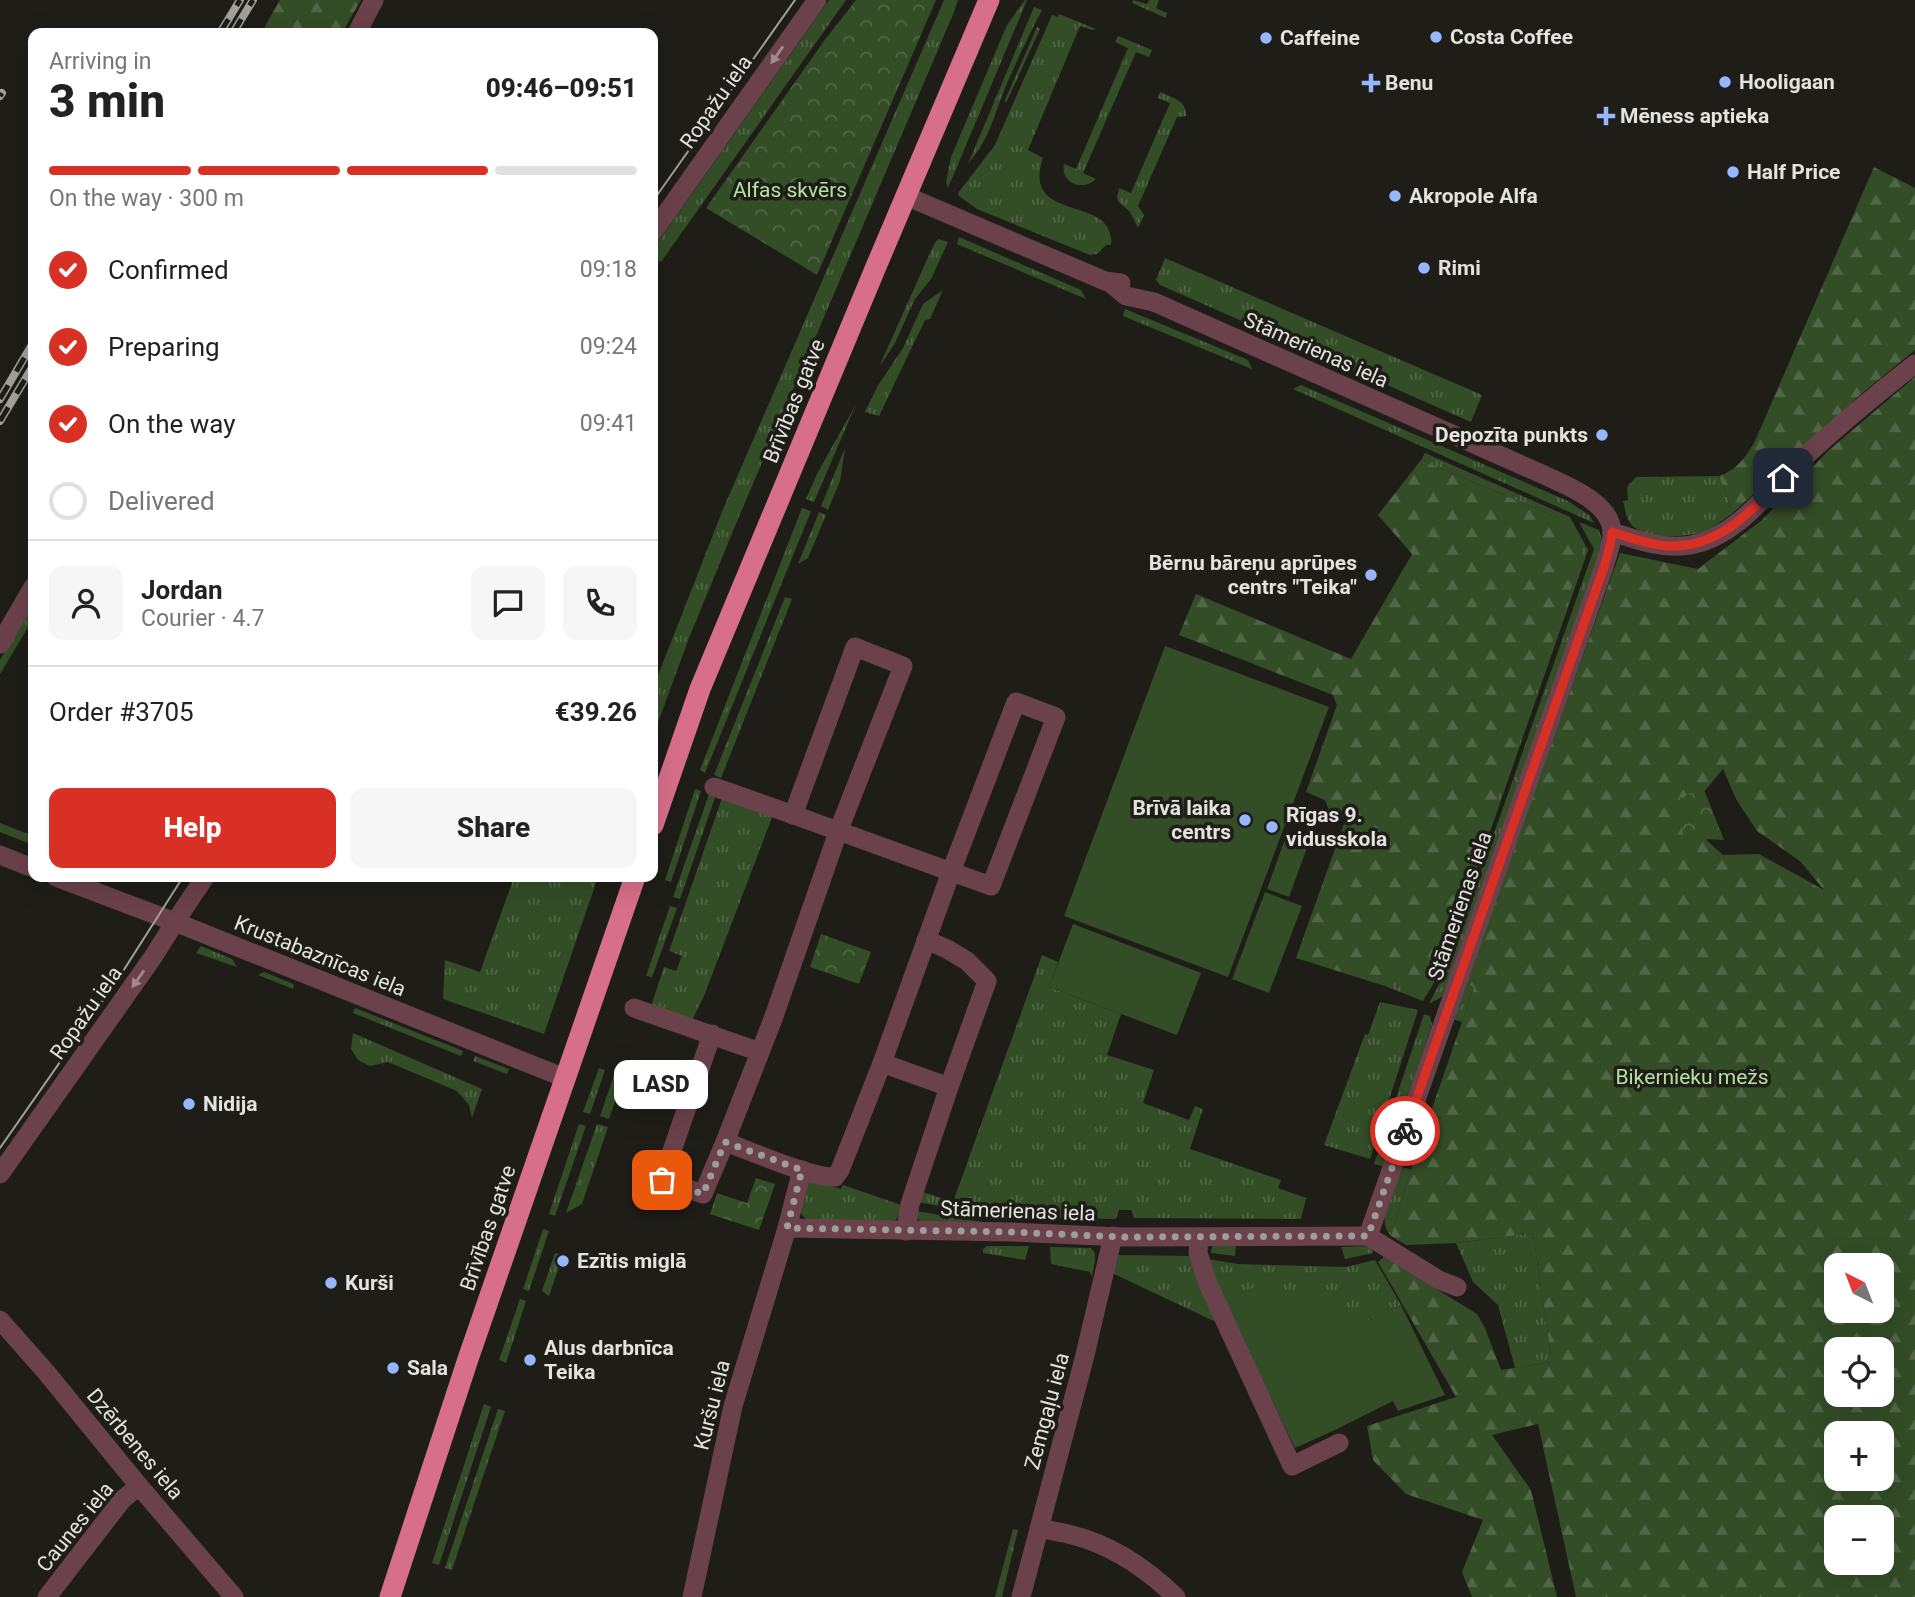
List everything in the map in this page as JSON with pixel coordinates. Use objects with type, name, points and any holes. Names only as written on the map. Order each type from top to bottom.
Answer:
[{"type":"highway","name":"Brīvības gatve","points":[[658,811],[700,689],[989,0]]},
{"type":"highway","name":"Brīvības gatve","points":[[390,1597],[468,1359],[633,882]]},
{"type":"street","points":[[360,28],[374,0]]},
{"type":"street","name":"Ropažu iela","points":[[658,225],[817,0]]},
{"type":"street","name":"Stāmerienas iela","points":[[787,1228],[1113,1236],[1368,1236],[1604,567],[1612,532],[1605,512],[1591,499],[1544,475],[1154,302],[1131,283],[1110,283],[906,196]]},
{"type":"street","points":[[1612,532],[1674,547],[1692,545],[1720,535],[1756,507],[1797,464],[1868,401],[1915,364]]},
{"type":"street","points":[[0,643],[28,595]]},
{"type":"street","points":[[712,1034],[662,1180],[703,1194],[773,1019],[838,832],[903,666],[855,647],[793,815]]},
{"type":"street","points":[[715,787],[838,832],[951,872],[991,886],[1056,717],[1016,702],[951,872],[882,1063],[835,1177],[802,1170],[725,1142]]},
{"type":"street","points":[[0,855],[28,866]]},
{"type":"street","name":"Krustabaznīcas iela","points":[[69,882],[565,1078]]},
{"type":"street","name":"Ropažu iela","points":[[0,1174],[153,957],[202,882]]},
{"type":"street","points":[[906,1231],[909,1204],[987,981],[967,961],[926,940]]},
{"type":"street","points":[[635,1008],[760,1052]]},
{"type":"street","points":[[882,1063],[949,1087]]},
{"type":"street","name":"Kuršu iela","points":[[692,1597],[733,1406],[802,1170]]},
{"type":"street","name":"Zemgaļu iela","points":[[1021,1597],[1084,1359],[1113,1236]]},
{"type":"street","points":[[1368,1236],[1439,1280],[1457,1287]]},
{"type":"street","points":[[1199,1237],[1198,1253],[1208,1284],[1292,1465],[1339,1443]]},
{"type":"street","name":"Dzērbenes iela","points":[[0,1320],[234,1597]]},
{"type":"street","name":"Caunes iela","points":[[47,1597],[122,1500],[139,1486]]},
{"type":"street","points":[[1040,1528],[1073,1535],[1104,1546],[1149,1572],[1176,1597]]},
{"type":"green space","points":[[280,0],[361,0],[345,28],[265,26]]},
{"type":"green space","points":[[829,0],[846,0],[661,262],[658,260],[658,242]]},
{"type":"green space","name":"Alfas skvērs","points":[[856,0],[936,0],[817,275],[706,208]]},
{"type":"green space","points":[[944,0],[958,0],[738,519],[658,722],[658,675],[724,507]]},
{"type":"green space","points":[[1025,0],[948,188],[946,182],[951,157],[1007,25]]},
{"type":"green space","points":[[1133,0],[1147,4],[1149,0],[1159,0],[1156,8],[1167,13],[1166,18],[1132,3]]},
{"type":"green space","points":[[1034,7],[1042,10],[1025,43],[987,134],[968,164]]},
{"type":"green space","points":[[1059,14],[1096,29],[1080,26],[1028,150],[1043,158],[1040,179],[1045,193],[1056,201],[1099,219],[1109,229],[1111,245],[1106,245],[1097,254],[1090,255],[977,209],[958,193],[995,145],[1052,15],[1058,17]]},
{"type":"green space","points":[[1037,27],[1040,29],[1006,103],[1005,100]]},
{"type":"green space","points":[[1118,36],[1152,50],[1149,57],[1136,52],[1083,173],[1096,179],[1091,183],[1079,185],[1065,176],[1064,164],[1076,169],[1128,48],[1115,42]]},
{"type":"green space","points":[[1160,92],[1181,103],[1186,116],[1177,117],[1138,206],[1144,215],[1138,228],[1130,212],[1117,197],[1119,188],[1131,193],[1170,103],[1158,98]]},
{"type":"green space","points":[[1874,167],[1915,188],[1915,350],[1861,394],[1733,513],[1719,476],[1740,462],[1755,441]]},
{"type":"green space","points":[[959,237],[1081,290],[1086,299],[957,244]]},
{"type":"green space","points":[[938,239],[948,242],[931,279],[915,299],[895,343],[879,367],[934,244]]},
{"type":"green space","points":[[1165,258],[1482,395],[1471,422],[1160,285],[1156,280]]},
{"type":"green space","points":[[943,290],[930,319],[925,320],[879,416],[865,412],[877,387],[903,348],[923,304]]},
{"type":"green space","points":[[1125,309],[1248,360],[1252,369],[1123,316]]},
{"type":"green space","name":"Biķernieku mežs","points":[[1915,377],[1915,1597],[1576,1597],[1538,1424],[1492,1435],[1531,1490],[1557,1597],[1472,1597],[1462,1572],[1483,1520],[1406,1494],[1373,1460],[1367,1426],[1456,1397],[1378,1262],[1384,1257],[1477,1314],[1501,1370],[1552,1362],[1533,1233],[1456,1243],[1406,1245],[1391,1236],[1411,1169],[1474,987],[1465,983],[1620,553],[1698,569],[1762,520],[1829,450]],"holes":[[[1723,769],[1736,799],[1757,831],[1800,861],[1824,890],[1759,854],[1723,855],[1682,818]]]},
{"type":"green space","points":[[1301,385],[1568,501],[1589,515],[1594,523],[1293,389]]},
{"type":"green space","points":[[856,404],[814,502],[806,499],[817,474]]},
{"type":"green space","points":[[845,448],[840,481],[828,510],[821,506]]},
{"type":"green space","points":[[1425,453],[1570,517],[1588,550],[1443,967],[1423,1001],[1385,986],[1490,744],[1563,520],[1421,460]]},
{"type":"green space","points":[[1421,460],[1563,520],[1583,555],[1513,753],[1422,982],[1385,986],[1296,958],[1346,818],[1330,813],[1325,800],[1306,792],[1337,705],[1333,695],[1179,635],[1196,594],[1351,659],[1412,554],[1378,515]]},
{"type":"green space","points":[[1719,476],[1733,513],[1710,529],[1680,536],[1656,535],[1636,529],[1629,521],[1623,501],[1628,500],[1627,487],[1636,477]]},
{"type":"green space","points":[[802,508],[811,511],[705,773],[700,770]]},
{"type":"green space","points":[[819,512],[826,515],[808,558],[798,564]]},
{"type":"green space","points":[[1579,522],[1599,530],[1602,540],[1599,556],[1443,996],[1429,1004],[1446,970],[1594,549]]},
{"type":"green space","points":[[785,597],[792,599],[721,778],[714,775]]},
{"type":"green space","points":[[28,614],[28,627],[0,674],[0,660]]},
{"type":"green space","points":[[1165,646],[1329,707],[1228,977],[1064,916]]},
{"type":"green space","points":[[1701,788],[1724,840],[1683,838],[1680,798]]},
{"type":"green space","points":[[695,789],[701,791],[671,882],[665,880]]},
{"type":"green space","points":[[709,794],[716,795],[680,899],[673,897]]},
{"type":"green space","points":[[723,795],[773,815],[704,996],[692,1020],[651,1006],[664,967],[676,971],[682,956],[669,951]]},
{"type":"green space","points":[[0,823],[28,834],[28,843],[0,832]]},
{"type":"green space","points":[[1286,836],[1308,845],[1289,897],[1267,889]]},
{"type":"green space","points":[[512,882],[596,882],[544,1034],[443,999],[445,960],[480,972]]},
{"type":"green space","points":[[1265,892],[1302,906],[1269,993],[1232,979]]},
{"type":"green space","points":[[670,906],[677,908],[652,977],[646,976]]},
{"type":"green space","points":[[1073,924],[1201,973],[1177,1035],[1049,987]]},
{"type":"green space","points":[[821,934],[871,952],[859,984],[810,967]]},
{"type":"green space","points":[[201,946],[232,959],[237,967],[196,953]]},
{"type":"green space","points":[[1042,955],[1058,962],[1049,987],[1121,1014],[1107,1055],[1154,1070],[1143,1103],[1189,1120],[1195,1106],[1203,1109],[1190,1149],[1281,1180],[1278,1188],[1306,1198],[1301,1219],[1134,1218],[1131,1210],[1119,1210],[1116,1219],[1000,1217],[918,1202],[923,1192],[953,1202]]},
{"type":"green space","points":[[264,972],[291,983],[294,985],[293,989],[258,975]]},
{"type":"green space","points":[[1465,983],[1474,986],[1462,1022],[1452,1019]]},
{"type":"green space","points":[[1380,1002],[1418,1010],[1370,1159],[1324,1145],[1365,1034],[1368,1035]]},
{"type":"green space","points":[[355,1008],[463,1051],[461,1056],[353,1013]]},
{"type":"green space","points":[[1424,1014],[1430,1016],[1432,1025],[1383,1166],[1374,1164]]},
{"type":"green space","points":[[353,1033],[482,1089],[472,1118],[469,1105],[457,1091],[388,1062],[370,1066],[358,1060],[351,1049]]},
{"type":"green space","points":[[475,1056],[509,1069],[507,1074],[473,1061]]},
{"type":"green space","points":[[599,1068],[605,1070],[590,1114],[583,1112]]},
{"type":"green space","points":[[615,1072],[624,1075],[609,1119],[600,1116]]},
{"type":"green space","points":[[579,1124],[586,1126],[555,1216],[549,1214]]},
{"type":"green space","points":[[597,1124],[608,1127],[582,1204],[566,1213]]},
{"type":"green space","points":[[1400,1167],[1411,1169],[1391,1236],[1385,1221],[1385,1212]]},
{"type":"green space","points":[[756,1178],[775,1184],[759,1230],[710,1214],[717,1193],[747,1203]]},
{"type":"green space","points":[[805,1178],[841,1189],[843,1185],[901,1205],[903,1209],[896,1220],[889,1221],[807,1221],[800,1212]]},
{"type":"green space","points":[[916,1211],[983,1222],[985,1223],[921,1222]]},
{"type":"green space","points":[[543,1229],[549,1231],[529,1291],[523,1289]]},
{"type":"green space","points":[[1533,1233],[1552,1362],[1515,1368],[1498,1305],[1473,1282],[1456,1243]]},
{"type":"green space","points":[[1217,1244],[1236,1244],[1235,1256],[1211,1253],[1212,1247]]},
{"type":"green space","points":[[987,1246],[1029,1246],[1025,1260],[983,1253]]},
{"type":"green space","points":[[1369,1246],[1373,1253],[1345,1259],[1341,1247]]},
{"type":"green space","points":[[1050,1247],[1091,1248],[1095,1257],[1092,1277],[1090,1272],[1051,1264]]},
{"type":"green space","points":[[555,1253],[563,1255],[549,1296],[542,1291]]},
{"type":"green space","points":[[1116,1255],[1189,1256],[1216,1322],[1112,1273]]},
{"type":"green space","points":[[1208,1259],[1238,1264],[1346,1267],[1375,1260],[1401,1305],[1346,1332],[1278,1303],[1224,1302]]},
{"type":"green space","points":[[1267,1281],[1278,1303],[1322,1281],[1347,1331],[1401,1305],[1445,1395],[1398,1411],[1393,1401],[1295,1448],[1224,1302]]},
{"type":"green space","points":[[520,1299],[526,1301],[506,1363],[499,1360]]},
{"type":"green space","points":[[484,1404],[491,1407],[439,1565],[432,1563]]},
{"type":"green space","points":[[498,1409],[505,1411],[452,1570],[445,1568]]},
{"type":"green space","points":[[1013,1529],[1018,1530],[1002,1597],[995,1597]]},
{"type":"tram line","points":[[658,194],[795,0]]},
{"type":"tram line","points":[[0,1148],[118,979],[180,882]]},
{"type":"railway","points":[[223,28],[240,0]]},
{"type":"railway","points":[[236,28],[253,0]]},
{"type":"railway","points":[[0,399],[28,351]]},
{"type":"railway","points":[[0,421],[28,374]]},
{"type":"way so far","points":[[662,1180],[703,1194],[725,1142],[802,1170],[787,1228],[1121,1237],[1368,1236],[1405,1131]]},
{"type":"place","name":"Costa Coffee","points":[[1436,37]]},
{"type":"place","name":"Caffeine","points":[[1266,38]]},
{"type":"place","name":"Hooligaan","points":[[1725,82]]},
{"type":"place","name":"Benu","points":[[1371,83]]},
{"type":"place","name":"Mēness aptieka","points":[[1606,116]]},
{"type":"place","name":"Half Price","points":[[1733,172]]},
{"type":"place","name":"Akropole Alfa","points":[[1395,196]]},
{"type":"place","name":"Rimi","points":[[1424,268]]},
{"type":"place","name":"Depozīta punkts","points":[[1602,435]]},
{"type":"place","name":"Bērnu bāreņu aprūpes centrs \"Teika\"","points":[[1371,575]]},
{"type":"place","name":"Brīvā laika centrs","points":[[1245,820]]},
{"type":"place","name":"Rīgas 9. vidusskola","points":[[1272,827]]},
{"type":"place","name":"Nidija","points":[[189,1104]]},
{"type":"place","name":"LASD","points":[[662,1180]]},
{"type":"place","name":"Ezītis miglā","points":[[563,1261]]},
{"type":"place","name":"Kurši","points":[[331,1283]]},
{"type":"place","name":"Alus darbnīca Teika","points":[[530,1360]]},
{"type":"place","name":"Sala","points":[[393,1368]]},
{"type":"route","points":[[1405,1131],[1604,567],[1612,532],[1674,547],[1692,545],[1720,535],[1756,507],[1783,478]]}]
